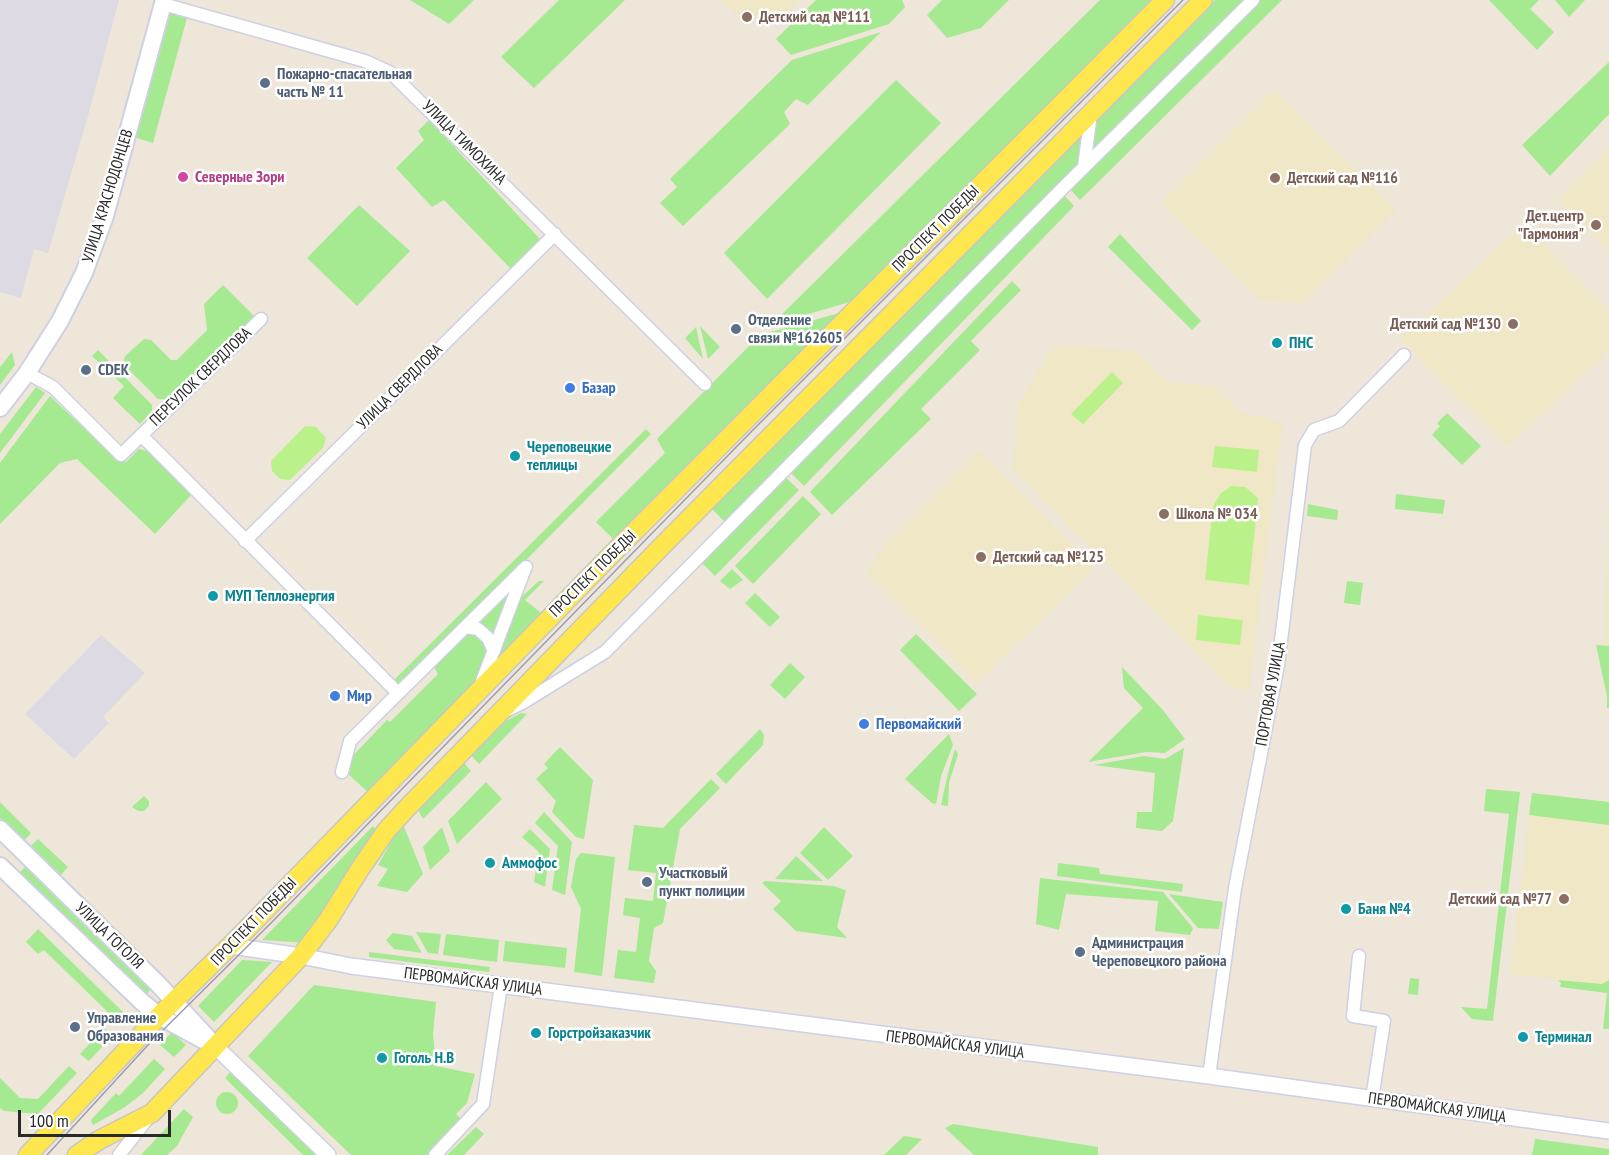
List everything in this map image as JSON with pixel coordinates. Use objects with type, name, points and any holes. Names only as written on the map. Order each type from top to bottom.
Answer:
[{"type":"main road","name":"ПРОСПЕКТ ПОБЕДЫ","points":[[28,1155],[159,1016],[231,946],[478,691],[1165,0]]},
{"type":"main road","name":"ПРОСПЕКТ ПОБЕДЫ","points":[[77,1155],[99,1140],[152,1113],[302,956],[386,831],[498,714],[1203,0]]},
{"type":"main road","name":"УЛИЦА КРАСНОДОНЦЕВ","points":[[0,408],[27,373],[60,321],[84,273],[105,216],[164,2]]},
{"type":"main road","name":"УЛИЦА ГОГОЛЯ","points":[[0,829],[174,1002],[215,1046]]},
{"type":"main road","points":[[4,870],[26,854]]},
{"type":"main road","name":"УЛИЦА ГОГОЛЯ","points":[[4,870],[142,1002],[159,1016],[215,1046]]},
{"type":"street","points":[[498,714],[524,702],[605,652],[1084,167],[1253,0]]},
{"type":"street","name":"УЛИЦА ТИМОХИНА","points":[[164,2],[365,61],[391,72],[705,384]]},
{"type":"street","points":[[1084,167],[1091,113]]},
{"type":"street","name":"УЛИЦА СВЕРДЛОВА","points":[[245,541],[555,234]]},
{"type":"street","name":"ПЕРЕУЛОК СВЕРДЛОВА","points":[[27,373],[53,387],[121,455],[261,319]]},
{"type":"street","name":"ПОРТОВАЯ УЛИЦА","points":[[1209,1076],[1235,888],[1278,665],[1305,445],[1314,430],[1339,420],[1404,355]]},
{"type":"street","points":[[141,435],[398,693]]},
{"type":"street","points":[[342,772],[350,741],[526,567],[478,691]]},
{"type":"street","points":[[466,627],[478,629],[488,638],[494,651]]},
{"type":"street","name":"ПЕРВОМАЙСКАЯ УЛИЦА","points":[[231,946],[302,956],[351,966],[1209,1076],[1609,1131]]},
{"type":"street","points":[[1359,956],[1353,1016],[1384,1021],[1372,1099]]},
{"type":"street","points":[[435,1155],[483,1104],[501,985]]},
{"type":"street","name":"УЛИЦА ГОГОЛЯ","points":[[215,1046],[328,1155]]},
{"type":"street","points":[[119,1155],[152,1113]]},
{"type":"shaded area","points":[[0,0],[119,0],[48,253],[34,249],[21,298],[0,292]]},
{"type":"shaded area","name":"Детский сад №111","points":[[721,0],[800,0],[775,24],[762,11],[747,25]]},
{"type":"shaded area","name":"Детский сад №116","points":[[1275,89],[1397,210],[1302,304],[1257,299],[1160,203]]},
{"type":"shaded area","name":"Дет.центр \"Гармония\"","points":[[1609,147],[1609,251],[1558,199]]},
{"type":"shaded area","name":"Детский сад №130","points":[[1523,223],[1609,309],[1609,351],[1508,447],[1400,340]]},
{"type":"shaded area","name":"Школа № 034","points":[[1063,345],[1136,351],[1168,382],[1215,386],[1241,413],[1283,422],[1249,691],[1227,685],[1013,470],[1018,405],[1049,352]]},
{"type":"shaded area","name":"Детский сад №125","points":[[980,451],[1095,567],[977,684],[867,573],[884,546]]},
{"type":"shaded area","points":[[1609,496],[1609,646],[1604,645]]},
{"type":"shaded area","points":[[101,635],[145,673],[103,717],[109,723],[74,759],[25,714]]},
{"type":"shaded area","name":"Детский сад №77","points":[[1529,815],[1609,825],[1609,980],[1602,984],[1510,974]]},
{"type":"green space","points":[[410,0],[474,0],[449,24]]},
{"type":"green space","points":[[559,0],[625,0],[534,88],[501,57]]},
{"type":"green space","points":[[816,0],[902,0],[905,7],[889,24],[791,55],[776,39]]},
{"type":"green space","points":[[942,0],[1009,0],[981,28],[947,38],[927,15]]},
{"type":"green space","points":[[1100,0],[1156,0],[860,299],[771,325]]},
{"type":"green space","points":[[1215,0],[1244,0],[1091,154],[1095,122]]},
{"type":"green space","points":[[1258,0],[1282,0],[1080,200],[1069,188]]},
{"type":"green space","points":[[1489,0],[1539,0],[1530,9],[1554,32],[1537,50]]},
{"type":"green space","points":[[1555,0],[1585,0],[1569,17]]},
{"type":"green space","points":[[166,8],[188,14],[153,143],[131,136]]},
{"type":"green space","points":[[881,32],[808,105],[796,99],[784,112],[790,124],[683,226],[660,203],[677,187],[670,179],[792,60]]},
{"type":"green space","points":[[1609,62],[1609,114],[1550,176],[1522,145]]},
{"type":"green space","points":[[896,80],[941,123],[767,299],[724,253]]},
{"type":"green space","points":[[429,120],[540,239],[511,269],[444,200],[432,207],[396,168],[424,140],[418,131]]},
{"type":"green space","points":[[1084,131],[1080,165],[726,523],[711,508]]},
{"type":"green space","points":[[1063,194],[1074,206],[804,486],[789,471]]},
{"type":"green space","points":[[359,205],[410,251],[357,306],[307,258]]},
{"type":"green space","points":[[1120,234],[1201,321],[1192,330],[1108,247]]},
{"type":"green space","points":[[1012,281],[1021,290],[971,341],[980,350],[921,409],[931,419],[832,515],[810,492]]},
{"type":"green space","points":[[223,285],[255,317],[167,399],[158,399],[123,364],[125,356],[144,339],[151,340],[171,360],[177,360],[207,330],[204,304]]},
{"type":"green space","points":[[850,310],[617,543],[596,522],[665,453],[657,439],[760,335]]},
{"type":"green space","points":[[700,326],[720,347],[708,359]]},
{"type":"green space","points":[[696,327],[703,359],[685,338]]},
{"type":"green space","points":[[98,350],[152,405],[152,411],[140,424],[113,398],[124,386],[92,356]]},
{"type":"green space","points":[[12,352],[15,365],[0,385],[0,367]]},
{"type":"green space","points":[[1112,372],[1123,383],[1083,424],[1071,414]]},
{"type":"green space","points":[[36,387],[45,393],[0,453],[0,434]]},
{"type":"green space","points":[[50,396],[116,459],[126,462],[139,449],[152,452],[192,494],[155,534],[77,459],[60,463],[0,524],[0,463]]},
{"type":"green space","points":[[1447,413],[1481,446],[1462,465],[1432,435],[1440,426],[1437,423]]},
{"type":"green space","points":[[305,426],[316,427],[326,438],[323,448],[290,480],[280,479],[272,471],[271,461]]},
{"type":"green space","points":[[646,429],[651,434],[399,688],[392,682]]},
{"type":"green space","points":[[1215,446],[1259,450],[1257,472],[1212,467]]},
{"type":"green space","points":[[784,476],[799,490],[715,576],[701,562]]},
{"type":"green space","points":[[1232,486],[1245,487],[1258,498],[1249,585],[1205,580],[1213,506],[1221,493]]},
{"type":"green space","points":[[1396,494],[1445,500],[1443,514],[1395,509]]},
{"type":"green space","points":[[803,496],[821,514],[753,584],[735,566]]},
{"type":"green space","points":[[1308,504],[1338,510],[1337,520],[1307,516]]},
{"type":"green space","points":[[732,569],[743,580],[730,589],[720,581]]},
{"type":"green space","points":[[539,581],[544,581],[525,600],[546,617],[371,795],[346,772],[344,765],[387,720],[390,722],[438,674],[433,665],[516,583],[516,602]]},
{"type":"green space","points":[[1347,581],[1363,583],[1360,605],[1344,603]]},
{"type":"green space","points":[[755,593],[780,617],[770,627],[745,603]]},
{"type":"green space","points":[[1198,615],[1243,620],[1240,645],[1196,640]]},
{"type":"green space","points":[[916,634],[977,694],[959,711],[900,650]]},
{"type":"green space","points":[[1596,645],[1609,646],[1609,708],[1607,708],[1607,696]]},
{"type":"green space","points":[[790,663],[805,677],[785,699],[770,685]]},
{"type":"green space","points":[[1122,667],[1162,709],[1185,739],[1165,753],[1146,752],[1088,762],[1143,708],[1124,688]]},
{"type":"green space","points":[[521,713],[527,714],[479,764],[471,755],[502,723]]},
{"type":"green space","points":[[760,729],[764,735],[763,745],[726,784],[716,774]]},
{"type":"green space","points":[[949,734],[953,745],[941,776],[936,804],[905,779]]},
{"type":"green space","points":[[560,747],[593,780],[584,839],[576,837],[552,812],[556,801],[536,779],[548,768],[544,764]]},
{"type":"green space","points":[[1184,748],[1173,821],[1162,831],[1136,828],[1137,812],[1152,812],[1155,773],[1094,765],[1144,756],[1165,759]]},
{"type":"green space","points":[[955,749],[958,754],[949,783],[948,806],[941,805],[948,773]]},
{"type":"green space","points":[[464,763],[471,771],[423,819],[418,810]]},
{"type":"green space","points":[[711,779],[720,788],[680,829],[663,923],[654,928],[649,961],[656,971],[654,983],[614,978],[618,950],[636,952],[640,918],[623,915],[625,898],[653,901],[656,873],[628,870],[634,825],[663,828]]},
{"type":"green space","points":[[486,782],[502,799],[457,844],[448,821]]},
{"type":"green space","points":[[1486,789],[1520,792],[1493,1021],[1472,1019],[1461,1007],[1487,1009],[1509,814],[1484,811]]},
{"type":"green space","points":[[1532,793],[1609,802],[1609,825],[1529,815]]},
{"type":"green space","points":[[144,796],[149,801],[149,806],[144,811],[138,811],[132,807]]},
{"type":"green space","points":[[0,802],[31,833],[23,842],[0,818]]},
{"type":"green space","points":[[544,812],[572,842],[565,895],[552,890],[558,846],[535,823]]},
{"type":"green space","points":[[403,824],[423,874],[407,892],[377,886],[388,869],[378,865]]},
{"type":"green space","points":[[373,826],[378,834],[307,943],[262,940]]},
{"type":"green space","points":[[442,827],[450,851],[430,870],[423,847]]},
{"type":"green space","points":[[824,827],[853,856],[828,880],[800,853]]},
{"type":"green space","points":[[530,829],[550,849],[545,887],[534,882],[539,852],[522,837]]},
{"type":"green space","points":[[38,839],[68,867],[61,875],[30,847]]},
{"type":"green space","points":[[581,853],[615,857],[602,976],[574,972],[581,909],[571,887],[576,859]]},
{"type":"green space","points":[[796,856],[823,881],[775,879]]},
{"type":"green space","points":[[1058,863],[1099,868],[1100,874],[1183,884],[1182,892],[1057,876]]},
{"type":"green space","points":[[26,866],[152,988],[145,996],[18,874]]},
{"type":"green space","points":[[1040,878],[1163,892],[1193,928],[1190,935],[1155,931],[1158,901],[1066,894],[1059,930],[1036,924]]},
{"type":"green space","points":[[765,881],[833,886],[846,890],[837,927],[847,938],[796,931],[773,909],[781,901],[762,883]]},
{"type":"green space","points":[[1169,894],[1223,902],[1219,929],[1198,928]]},
{"type":"green space","points":[[38,929],[124,1013],[112,1016],[44,950],[38,954],[26,942]]},
{"type":"green space","points":[[416,932],[441,934],[438,954],[428,953]]},
{"type":"green space","points":[[393,933],[412,936],[422,953],[394,949],[386,940]]},
{"type":"green space","points":[[446,934],[499,940],[497,962],[443,955]]},
{"type":"green space","points":[[505,941],[567,948],[565,968],[503,961]]},
{"type":"green space","points":[[369,952],[490,967],[489,972],[369,957]]},
{"type":"green space","points":[[242,960],[272,962],[214,1022],[198,1006]]},
{"type":"green space","points":[[1410,978],[1419,979],[1418,995],[1408,994]]},
{"type":"green space","points":[[1558,980],[1602,984],[1609,980],[1609,1029],[1603,1029],[1607,993],[1560,987],[1561,983]]},
{"type":"green space","points":[[314,985],[436,1002],[433,1034],[436,1066],[475,1074],[467,1103],[456,1114],[462,1120],[427,1155],[351,1155],[248,1056]]},
{"type":"green space","points":[[104,1028],[113,1035],[89,1061],[80,1054]]},
{"type":"green space","points":[[172,1032],[186,1045],[174,1057],[160,1045]]},
{"type":"green space","points":[[154,1059],[165,1069],[143,1093],[125,1107],[93,1125],[91,1120],[116,1093],[119,1096]]},
{"type":"green space","points":[[69,1066],[77,1073],[38,1114],[4,1111],[0,1108],[0,1078],[20,1098],[38,1099]]},
{"type":"green space","points":[[233,1069],[320,1155],[303,1155],[225,1078]]},
{"type":"green space","points":[[227,1092],[235,1095],[238,1103],[235,1111],[227,1114],[219,1111],[216,1103],[219,1095]]},
{"type":"green space","points":[[184,1109],[193,1117],[177,1146],[167,1155],[141,1155]]},
{"type":"green space","points":[[953,1124],[1098,1147],[1098,1155],[974,1155],[945,1128]]},
{"type":"green space","points":[[476,1127],[484,1134],[464,1155],[447,1155]]},
{"type":"green space","points":[[904,1136],[922,1139],[906,1155],[884,1155]]},
{"type":"green space","points":[[1535,1139],[1609,1149],[1609,1155],[1532,1155]]},
{"type":"tram line","points":[[47,1155],[148,1045],[272,922],[750,433],[1183,0]]},
{"type":"place","name":"Детский сад №111","points":[[747,17]]},
{"type":"place","name":"Пожарно-спасательная часть № 11","points":[[265,83]]},
{"type":"place","name":"Северные Зори","points":[[183,177]]},
{"type":"place","name":"Детский сад №116","points":[[1275,178]]},
{"type":"place","name":"Дет.центр \"Гармония\"","points":[[1596,225]]},
{"type":"place","name":"Детский сад №130","points":[[1513,324]]},
{"type":"place","name":"Отделение связи №162605","points":[[736,329]]},
{"type":"place","name":"ПНС","points":[[1277,343]]},
{"type":"place","name":"CDEK","points":[[86,370]]},
{"type":"place","name":"Базар","points":[[570,388]]},
{"type":"place","name":"Череповецкие теплицы","points":[[515,456]]},
{"type":"place","name":"Школа № 034","points":[[1164,514]]},
{"type":"place","name":"Детский сад №125","points":[[981,557]]},
{"type":"place","name":"МУП Теплоэнергия","points":[[213,596]]},
{"type":"place","name":"Мир","points":[[335,696]]},
{"type":"place","name":"Первомайский","points":[[864,724]]},
{"type":"place","name":"Аммофос","points":[[490,863]]},
{"type":"place","name":"Участковый пункт полиции","points":[[647,882]]},
{"type":"place","name":"Детский сад №77","points":[[1564,899]]},
{"type":"place","name":"Баня №4","points":[[1346,909]]},
{"type":"place","name":"Администрация Череповецкого района","points":[[1080,952]]},
{"type":"place","name":"Управление Образования","points":[[75,1027]]},
{"type":"place","name":"Горстройзаказчик","points":[[536,1033]]},
{"type":"place","name":"Терминал","points":[[1523,1037]]},
{"type":"place","name":"Гоголь Н.В","points":[[382,1058]]}]
